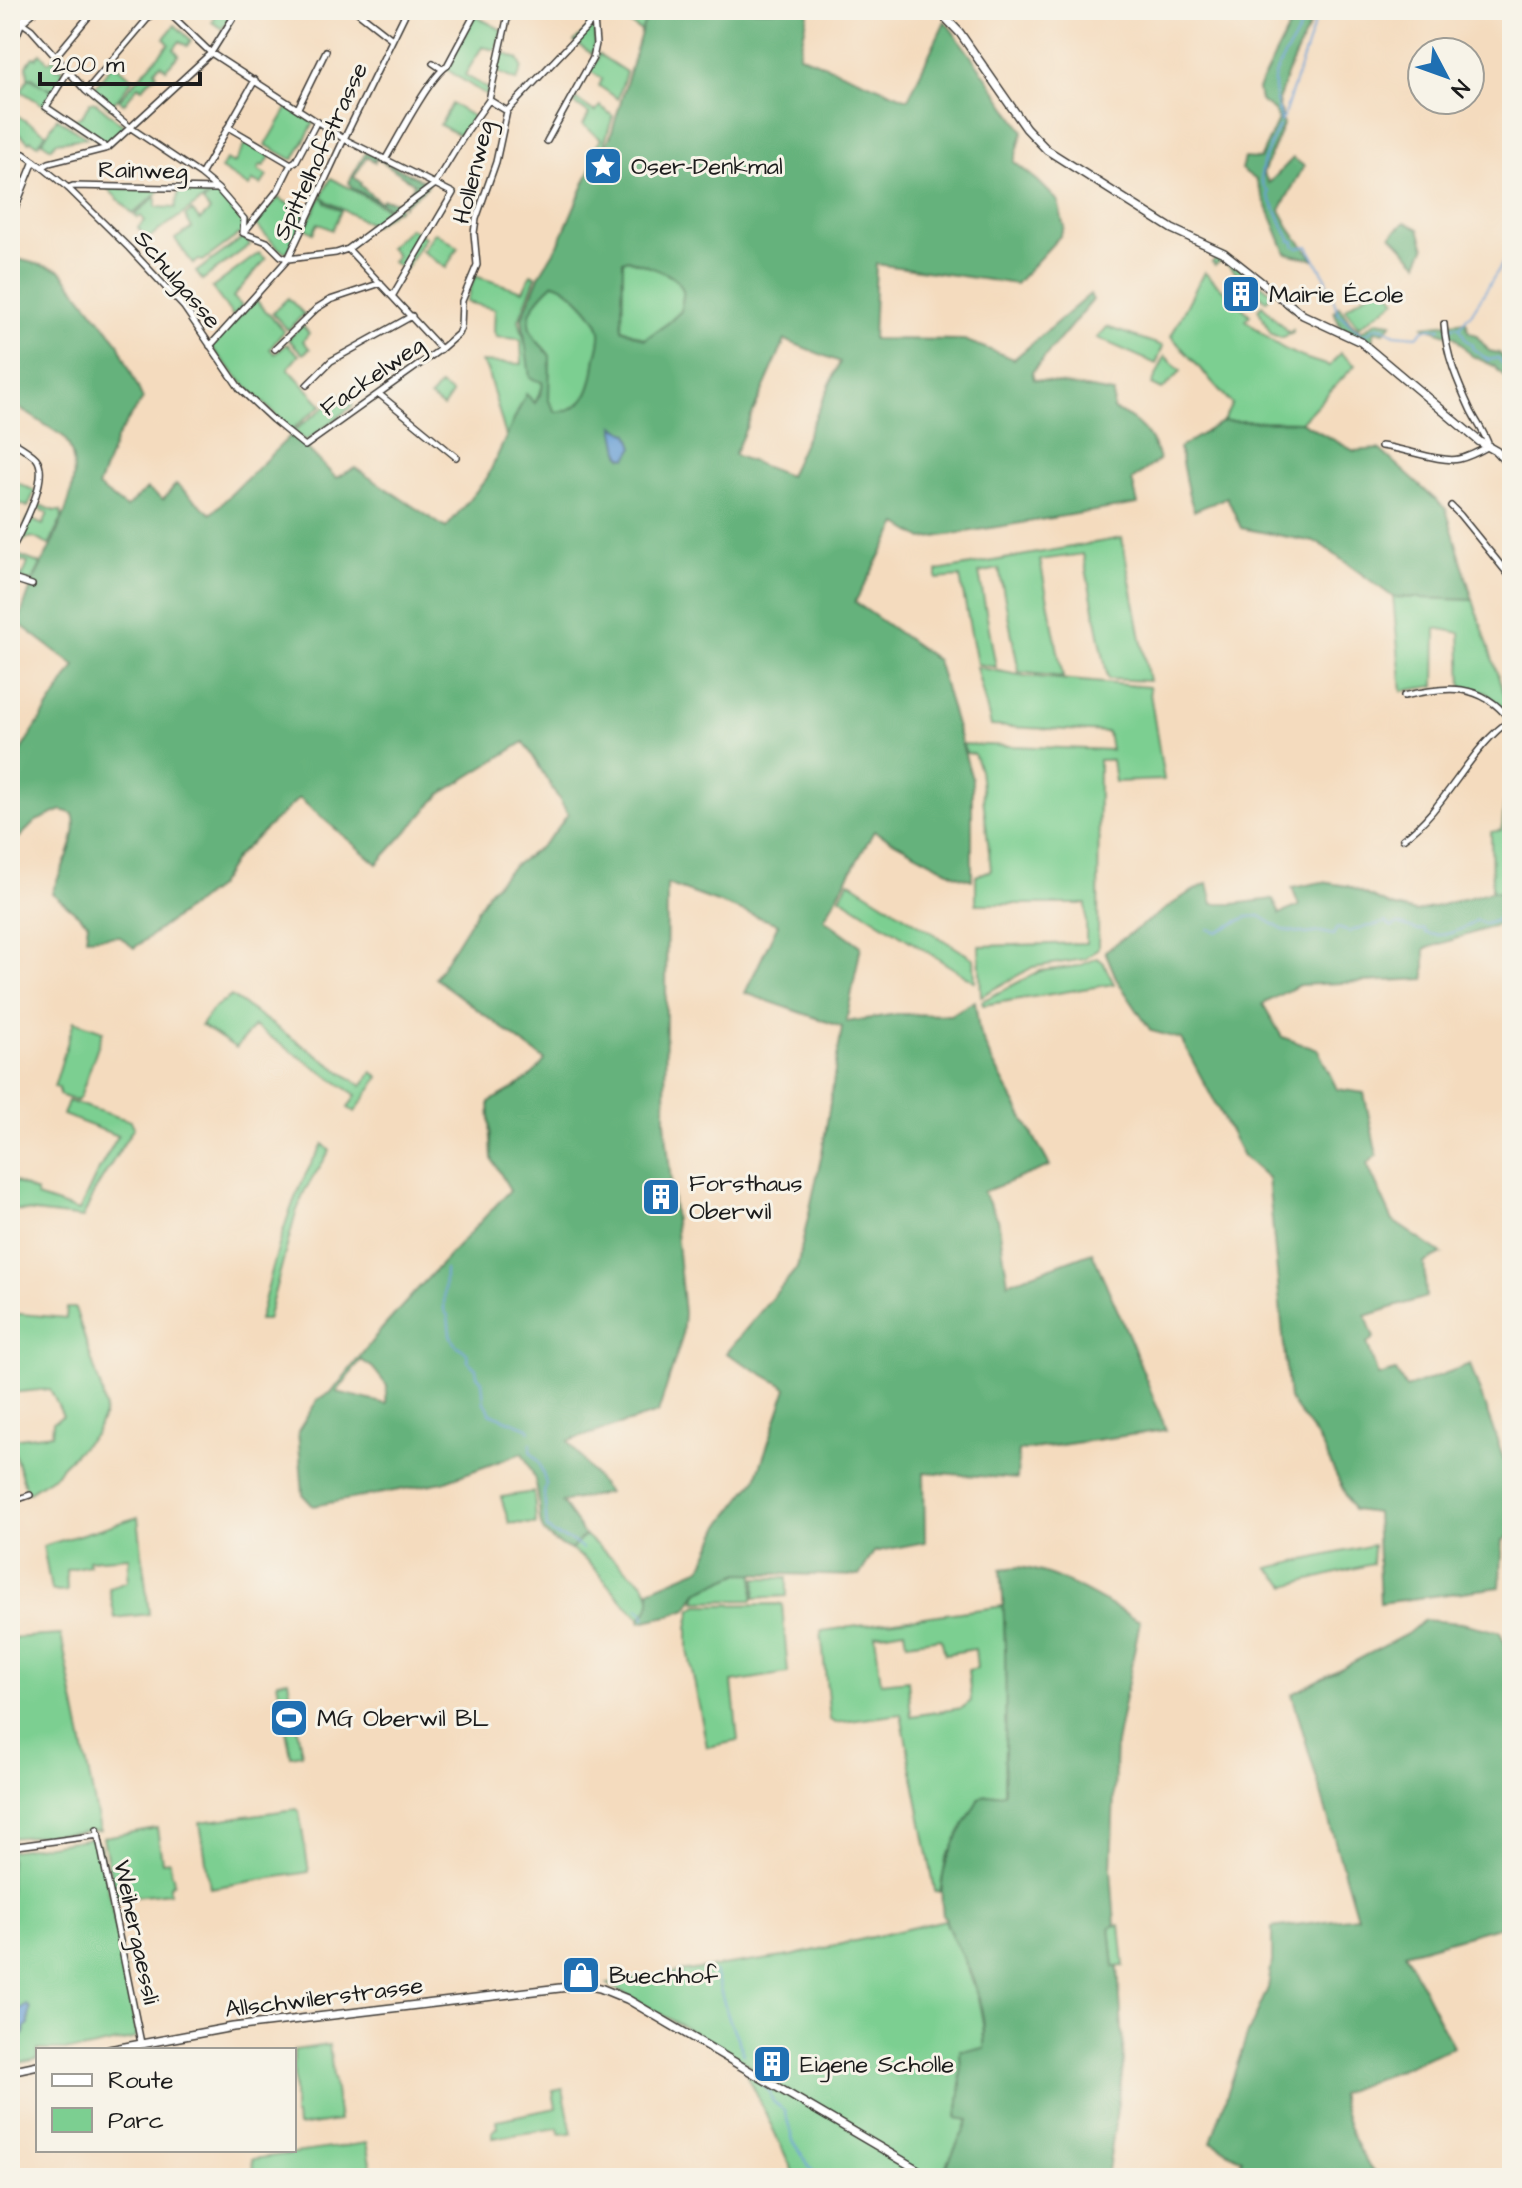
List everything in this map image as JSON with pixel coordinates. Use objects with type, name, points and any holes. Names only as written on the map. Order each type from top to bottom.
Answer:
[{"type":"street","points":[[11,10],[86,91],[131,128],[218,189],[244,219],[243,233]]},
{"type":"street","points":[[10,49],[21,22],[35,10]]},
{"type":"street","points":[[55,57],[94,10]]},
{"type":"street","points":[[86,91],[155,10]]},
{"type":"street","points":[[166,10],[211,53],[344,139],[453,193],[393,295]]},
{"type":"street","points":[[42,167],[108,148],[211,53],[238,10]]},
{"type":"street","points":[[355,10],[392,39]]},
{"type":"street","name":"Spittelhofstrasse","points":[[210,346],[288,259],[407,10]]},
{"type":"street","points":[[385,160],[442,69],[447,66],[477,10]]},
{"type":"street","points":[[243,233],[267,242],[288,259],[336,253],[348,249],[434,185],[489,100],[509,10]]},
{"type":"street","points":[[489,100],[507,111],[599,10]]},
{"type":"street","points":[[938,10],[960,33],[1026,128],[1044,148],[1161,222],[1228,255],[1303,315],[1364,344],[1480,442],[1489,446]]},
{"type":"street","points":[[547,141],[593,58],[596,44],[594,19]]},
{"type":"street","points":[[298,108],[326,51]]},
{"type":"street","points":[[433,63],[442,69]]},
{"type":"street","points":[[68,71],[46,107],[108,148]]},
{"type":"street","points":[[201,175],[255,80]]},
{"type":"street","name":"Hollenweg","points":[[458,334],[462,301],[477,265],[476,219],[496,162],[507,111]]},
{"type":"street","points":[[243,233],[278,190],[317,121]]},
{"type":"street","points":[[228,127],[291,164]]},
{"type":"street","name":"Schulgasse","points":[[10,151],[24,154],[68,188],[129,248],[189,314],[240,389],[305,446]]},
{"type":"street","points":[[10,221],[34,161]]},
{"type":"street","name":"Rainweg","points":[[68,188],[218,189]]},
{"type":"street","points":[[348,249],[441,349]]},
{"type":"street","points":[[275,349],[324,304],[381,283]]},
{"type":"street","points":[[307,385],[331,361],[412,316]]},
{"type":"street","points":[[1444,324],[1449,361],[1472,415],[1489,446],[1512,468]]},
{"type":"street","name":"Fackelweg","points":[[305,446],[458,334]]},
{"type":"street","points":[[379,394],[456,457]]},
{"type":"street","points":[[10,440],[35,458],[41,468],[38,489],[10,553]]},
{"type":"street","points":[[1381,446],[1448,460],[1460,459],[1489,446]]},
{"type":"street","points":[[1451,506],[1512,579]]},
{"type":"street","points":[[10,578],[32,585]]},
{"type":"street","points":[[1403,839],[1424,822],[1491,737],[1511,720],[1491,700],[1467,691],[1442,688],[1404,696]]},
{"type":"street","points":[[10,1502],[30,1495]]},
{"type":"street","name":"Weihergaessli","points":[[10,1847],[98,1832],[141,2043]]},
{"type":"street","name":"Allschwilerstrasse","points":[[118,2048],[233,2027],[585,1985],[627,1999],[932,2178]]},
{"type":"street","points":[[10,2071],[36,2065]]},
{"type":"green space","points":[[204,10],[235,10],[222,29],[212,22],[215,18]]},
{"type":"green space","points":[[478,10],[481,10],[477,17],[502,30],[496,50],[482,47],[465,75],[487,88],[487,96],[446,69]]},
{"type":"green space","points":[[609,10],[651,10],[651,15],[641,31]]},
{"type":"green space","points":[[651,10],[809,10],[799,55],[908,99],[945,21],[1023,131],[1014,162],[1058,201],[1064,227],[1060,236],[1016,284],[876,264],[873,339],[964,340],[1014,359],[1090,294],[1093,300],[1032,372],[1034,379],[1114,393],[1113,410],[1137,423],[1156,451],[1159,460],[1132,480],[1138,504],[923,539],[898,524],[855,602],[937,660],[972,779],[972,880],[956,875],[874,831],[824,919],[861,946],[846,1022],[897,1014],[950,1015],[975,1001],[979,1031],[991,1059],[1050,1166],[983,1192],[998,1219],[1008,1283],[1092,1252],[1166,1430],[1019,1451],[1017,1479],[924,1472],[925,1542],[874,1552],[859,1576],[740,1573],[697,1592],[687,1609],[640,1622],[649,1606],[649,1590],[701,1568],[722,1523],[756,1479],[787,1388],[726,1353],[797,1268],[822,1153],[842,1027],[745,993],[778,924],[667,884],[665,1121],[684,1313],[682,1338],[658,1413],[568,1441],[608,1493],[562,1502],[584,1535],[571,1550],[545,1533],[540,1520],[535,1479],[522,1453],[443,1482],[313,1506],[303,1495],[298,1431],[318,1399],[332,1392],[380,1331],[510,1190],[492,1159],[489,1102],[526,1079],[545,1060],[435,978],[489,891],[512,867],[539,848],[568,814],[524,742],[441,794],[377,864],[299,798],[236,857],[217,887],[134,948],[119,936],[86,938],[88,923],[52,893],[72,843],[73,814],[62,810],[36,821],[19,838],[10,837],[10,808],[19,787],[10,775],[10,767],[75,666],[18,623],[66,511],[74,471],[72,453],[64,437],[10,402],[10,257],[60,270],[117,341],[143,399],[117,437],[98,487],[126,508],[147,489],[163,500],[176,484],[211,514],[291,435],[336,478],[355,468],[446,528],[487,478],[526,394],[535,403],[541,393],[542,382],[530,378],[522,318],[591,168],[611,135],[643,26]],"holes":[[[628,259],[660,270],[675,279],[683,291],[681,311],[645,339],[622,329],[623,261]],[[554,283],[560,285],[589,311],[598,326],[599,345],[590,386],[582,401],[567,410],[556,412],[549,401],[550,356],[535,338],[529,320],[538,299]],[[785,340],[840,362],[789,476],[734,455]],[[361,1360],[373,1368],[387,1386],[386,1404],[337,1392]]]},
{"type":"green space","points":[[1298,10],[1317,10],[1278,101],[1283,125],[1263,173],[1269,183],[1293,158],[1304,166],[1280,210],[1292,232],[1315,260],[1286,253],[1256,180],[1241,169],[1244,158],[1260,159],[1278,120],[1274,111],[1260,101],[1258,89]]},
{"type":"green space","points":[[175,25],[191,40],[187,46],[180,41],[174,49],[179,55],[166,69],[161,64],[155,70],[157,74],[142,88],[138,86],[124,104],[119,100],[169,44],[164,38]]},
{"type":"green space","points":[[592,25],[595,44],[592,54],[574,42]]},
{"type":"green space","points":[[501,52],[518,59],[522,67],[517,81],[497,72]]},
{"type":"green space","points":[[40,53],[48,62],[54,58],[59,64],[56,69],[62,68],[63,73],[54,90],[28,77],[27,65]]},
{"type":"green space","points":[[597,53],[626,72],[618,99],[599,86],[602,79],[590,71],[598,58]]},
{"type":"green space","points":[[113,63],[133,79],[110,108],[93,90]]},
{"type":"green space","points":[[28,79],[53,92],[45,106],[21,91]]},
{"type":"green space","points":[[576,99],[595,112],[600,106],[613,116],[602,150],[593,165],[598,154],[594,150],[601,139],[583,125],[589,114],[574,103]]},
{"type":"green space","points":[[90,102],[95,102],[124,126],[124,131],[107,146],[71,122],[83,115]]},
{"type":"green space","points":[[452,104],[474,117],[461,136],[440,125]]},
{"type":"green space","points":[[288,107],[314,123],[294,159],[266,145]]},
{"type":"green space","points":[[10,111],[46,133],[38,145],[19,133],[10,133]]},
{"type":"green space","points":[[57,118],[87,138],[56,142],[51,148],[42,142]]},
{"type":"green space","points":[[247,141],[271,155],[258,170],[267,176],[261,185],[253,181],[249,187],[221,169],[226,160],[234,164]]},
{"type":"green space","points":[[366,152],[428,183],[428,186],[403,206],[415,184],[381,161],[375,158],[375,162],[367,157],[354,177],[380,202],[383,199],[399,202],[399,209],[396,211],[352,188],[349,182]]},
{"type":"green space","points":[[331,178],[393,212],[373,226],[323,196],[326,203],[341,211],[332,230],[318,223],[313,233],[305,228]]},
{"type":"green space","points":[[107,188],[161,190],[133,214]]},
{"type":"green space","points":[[179,190],[214,192],[147,239],[138,228],[145,221],[135,215],[156,196],[156,207],[175,208]]},
{"type":"green space","points":[[217,192],[249,227],[203,261],[193,264],[175,239],[192,228],[185,216],[192,211],[200,220],[210,211],[203,202]]},
{"type":"green space","points":[[278,198],[307,214],[290,250],[285,252],[256,225]]},
{"type":"green space","points":[[1405,222],[1419,229],[1425,248],[1418,263],[1391,235]]},
{"type":"green space","points":[[410,228],[425,237],[405,270],[392,262],[397,256],[389,247]]},
{"type":"green space","points":[[435,232],[458,247],[446,268],[422,251]]},
{"type":"green space","points":[[244,237],[250,245],[202,280],[196,272]]},
{"type":"green space","points":[[259,253],[266,259],[233,297],[242,306],[233,316],[212,288]]},
{"type":"green space","points":[[1221,254],[1272,293],[1266,301],[1223,260],[1215,265],[1212,262]]},
{"type":"green space","points":[[628,259],[667,274],[680,284],[683,291],[681,311],[645,339],[622,329],[623,261]]},
{"type":"green space","points":[[1204,272],[1250,315],[1246,320],[1276,344],[1294,354],[1330,366],[1340,353],[1355,365],[1301,422],[1223,421],[1232,404],[1171,336]]},
{"type":"green space","points":[[531,274],[536,276],[519,320],[543,386],[535,403],[526,395],[507,440],[487,370],[481,362],[522,364],[521,341],[496,337],[495,309],[466,302],[475,276],[523,291]]},
{"type":"green space","points":[[1383,282],[1396,300],[1359,327],[1345,309]]},
{"type":"green space","points":[[554,283],[582,303],[594,318],[600,335],[587,394],[576,406],[556,412],[548,401],[550,356],[535,338],[529,320],[534,306]]},
{"type":"green space","points":[[288,298],[304,314],[288,330],[272,313]]},
{"type":"green space","points":[[256,300],[284,331],[270,349],[275,354],[287,344],[299,355],[288,368],[322,405],[291,430],[210,346]]},
{"type":"green space","points":[[1262,305],[1289,333],[1293,330],[1293,333],[1281,338],[1271,334],[1258,309]]},
{"type":"green space","points":[[1339,306],[1361,332],[1377,321],[1392,323],[1384,332],[1375,331],[1370,345],[1341,329],[1334,311]]},
{"type":"green space","points":[[1466,321],[1469,332],[1476,335],[1489,351],[1499,353],[1512,367],[1512,385],[1494,366],[1472,356],[1455,337],[1423,326]]},
{"type":"green space","points":[[302,325],[309,333],[303,341],[310,349],[303,354],[288,339]]},
{"type":"green space","points":[[1107,327],[1163,346],[1156,364],[1097,338]]},
{"type":"green space","points":[[1165,356],[1181,371],[1162,390],[1152,385]]},
{"type":"green space","points":[[440,385],[452,394],[443,407],[430,397]]},
{"type":"green space","points":[[342,394],[353,406],[306,441],[292,432]]},
{"type":"green space","points":[[1223,421],[1301,422],[1354,451],[1379,449],[1446,509],[1473,600],[1393,597],[1319,543],[1241,528],[1227,497],[1194,511],[1179,448]]},
{"type":"green space","points":[[10,479],[35,491],[28,507],[10,500]]},
{"type":"green space","points":[[35,503],[61,511],[62,518],[49,545],[32,538],[18,545],[28,518],[43,525],[48,513],[34,506]]},
{"type":"green space","points":[[1122,538],[1149,681],[1108,679],[1083,554],[1040,560],[1063,677],[1019,672],[999,569],[979,573],[996,667],[977,664],[960,577],[937,579],[937,571]]},
{"type":"green space","points":[[13,553],[41,564],[32,582],[10,575],[10,571],[23,576],[28,563],[20,560],[17,567],[10,567]]},
{"type":"green space","points":[[1393,597],[1473,600],[1511,715],[1485,692],[1462,687],[1460,633],[1436,628],[1435,686],[1402,691]]},
{"type":"green space","points":[[976,667],[1025,676],[1149,687],[1164,780],[1115,782],[1112,760],[1099,760],[1098,949],[1085,959],[1033,967],[981,996],[979,946],[1086,943],[1086,904],[976,904],[976,876],[991,870],[980,770],[974,754],[966,753],[962,744],[1111,750],[1108,732],[991,726]]},
{"type":"green space","points":[[1512,726],[1512,896],[1492,891],[1491,832],[1502,830]]},
{"type":"green space","points":[[849,881],[974,959],[975,982],[840,897]]},
{"type":"green space","points":[[1322,882],[1348,886],[1391,906],[1416,912],[1492,891],[1512,896],[1512,923],[1503,923],[1425,949],[1425,979],[1299,985],[1263,1004],[1282,1037],[1318,1050],[1337,1089],[1364,1093],[1377,1155],[1367,1164],[1393,1221],[1442,1254],[1424,1263],[1426,1297],[1366,1316],[1374,1338],[1367,1343],[1378,1376],[1396,1371],[1406,1388],[1470,1364],[1512,1483],[1512,1533],[1503,1541],[1500,1587],[1380,1603],[1376,1513],[1353,1510],[1319,1440],[1289,1399],[1268,1178],[1243,1156],[1181,1039],[1151,1031],[1117,980],[1105,951],[1208,883],[1213,904],[1273,899],[1280,914],[1299,906],[1292,888]]},
{"type":"green space","points":[[1097,958],[1103,962],[1114,984],[983,1005],[982,1001],[1040,971],[1079,966]]},
{"type":"green space","points":[[231,996],[362,1086],[372,1072],[379,1077],[355,1112],[348,1108],[356,1095],[254,1026],[236,1048],[201,1025],[212,1010]]},
{"type":"green space","points":[[74,1021],[103,1031],[77,1101],[59,1095],[59,1088],[54,1087]]},
{"type":"green space","points":[[68,1101],[131,1121],[134,1127],[94,1192],[83,1218],[10,1209],[12,1180],[36,1192],[37,1197],[79,1211],[118,1136],[63,1115]]},
{"type":"green space","points":[[323,1144],[330,1151],[305,1190],[267,1320],[259,1320],[291,1207]]},
{"type":"green space","points":[[67,1308],[75,1308],[102,1392],[104,1415],[95,1434],[57,1474],[29,1492],[10,1439],[52,1434],[53,1422],[63,1416],[50,1389],[10,1393],[10,1313],[66,1318]]},
{"type":"green space","points":[[534,1492],[536,1524],[509,1523],[501,1497]]},
{"type":"green space","points":[[138,1517],[149,1614],[115,1618],[109,1588],[127,1582],[129,1557],[88,1560],[89,1565],[66,1570],[67,1591],[51,1590],[43,1546]]},
{"type":"green space","points":[[584,1535],[645,1586],[650,1595],[650,1604],[640,1618],[590,1565],[571,1550]]},
{"type":"green space","points":[[1373,1545],[1372,1564],[1287,1586],[1268,1568]]},
{"type":"green space","points":[[1018,1567],[1065,1581],[1140,1621],[1116,1743],[1111,1869],[1115,1925],[1110,1927],[1114,1967],[1118,1968],[1124,2061],[1107,2178],[941,2178],[969,2120],[957,2118],[961,2084],[960,2050],[984,2049],[981,2005],[975,1984],[943,1916],[942,1882],[949,1855],[978,1800],[983,1796],[1004,1793],[1006,1681],[1001,1569]]},
{"type":"green space","points":[[740,1573],[754,1573],[753,1600],[695,1601],[697,1592]]},
{"type":"green space","points":[[756,1578],[787,1578],[787,1596],[755,1598]]},
{"type":"green space","points":[[782,1604],[788,1673],[732,1682],[738,1741],[707,1747],[688,1650],[692,1609],[698,1605]]},
{"type":"green space","points":[[1004,1606],[1004,1794],[983,1796],[946,1858],[940,1892],[935,1891],[901,1714],[835,1723],[830,1720],[821,1631]],"holes":[[[905,1630],[907,1643],[941,1638],[945,1654],[975,1649],[977,1668],[968,1670],[971,1701],[962,1708],[911,1716],[908,1680],[881,1683],[875,1635]]]},
{"type":"green space","points":[[1424,1620],[1462,1623],[1500,1632],[1507,1648],[1512,1648],[1512,1923],[1405,1953],[1453,2047],[1339,2094],[1353,2139],[1379,2178],[1236,2178],[1242,2159],[1211,2142],[1246,2038],[1268,1988],[1272,1928],[1357,1917],[1292,1694],[1407,1634]]},
{"type":"green space","points":[[61,1635],[100,1830],[10,1838],[10,1638]]},
{"type":"green space","name":"MG Oberwil BL","points":[[288,1680],[302,1754],[291,1756],[277,1682]]},
{"type":"green space","points":[[299,1811],[309,1872],[210,1888],[200,1822]]},
{"type":"green space","points":[[157,1828],[162,1862],[170,1861],[173,1876],[170,1893],[115,1899],[103,1837]]},
{"type":"green space","points":[[92,1838],[100,1846],[137,2038],[90,2048],[36,2048],[36,2059],[16,2064],[10,2058],[10,1851]]},
{"type":"green space","points":[[945,1920],[965,1961],[978,1998],[984,2050],[960,2050],[961,2084],[957,2118],[969,2119],[941,2178],[796,2178],[747,2074],[750,2065],[608,1984],[791,1956]]},
{"type":"green space","points":[[1120,1925],[1124,1966],[1114,1967],[1110,1926]]},
{"type":"green space","points":[[329,2045],[339,2121],[297,2127],[296,2050]]},
{"type":"green space","points":[[563,2089],[572,2133],[560,2134],[558,2128],[492,2138],[492,2132],[498,2127],[497,2120],[556,2108],[553,2091]]},
{"type":"green space","points":[[366,2143],[373,2178],[254,2178],[252,2159]]},
{"type":"water","points":[[614,426],[629,434],[634,447],[627,458],[622,457],[619,451]]},
{"type":"water","points":[[26,2004],[30,2008],[29,2025],[25,2027],[24,2035],[19,2033],[22,2030],[15,2019],[17,2012]]},
{"type":"waterway","points":[[1281,122],[1274,78],[1302,26],[1306,10]]},
{"type":"waterway","points":[[1280,121],[1319,10]]},
{"type":"waterway","points":[[1279,126],[1267,151],[1261,178],[1291,241],[1298,248],[1308,246],[1327,280],[1338,313],[1363,336],[1376,327],[1395,334],[1417,336],[1424,329],[1441,328]]},
{"type":"waterway","points":[[1460,328],[1512,248]]},
{"type":"waterway","points":[[1448,329],[1460,328],[1472,348],[1488,360],[1498,358],[1512,375]]},
{"type":"waterway","points":[[1208,929],[1217,932],[1247,917],[1260,916],[1283,930],[1307,934],[1321,932],[1333,935],[1337,928],[1350,932],[1385,922],[1392,927],[1398,924],[1439,935],[1459,930],[1476,920],[1485,924],[1495,921],[1508,908],[1512,912]]},
{"type":"waterway","points":[[445,1269],[444,1310],[448,1316],[450,1334],[454,1343],[467,1353],[468,1361],[482,1381],[484,1403],[490,1413],[530,1431]]},
{"type":"waterway","points":[[531,1443],[530,1451],[539,1462],[546,1484],[547,1528],[554,1535],[572,1541],[582,1549]]},
{"type":"waterway","points":[[638,1608],[644,1618]]},
{"type":"waterway","points":[[715,1972],[728,2016],[744,2054]]},
{"type":"waterway","points":[[761,2084],[773,2102],[785,2111],[793,2141],[811,2169],[821,2178]]},
{"type":"place","name":"Oser-Denkmal","points":[[603,166]]},
{"type":"place","name":"Mairie École","points":[[1241,294]]},
{"type":"place","name":"Forsthaus Oberwil","points":[[661,1197]]},
{"type":"place","name":"MG Oberwil BL","points":[[289,1718]]},
{"type":"place","name":"Buechhof","points":[[581,1975]]},
{"type":"place","name":"Eigene Scholle","points":[[772,2064]]}]
